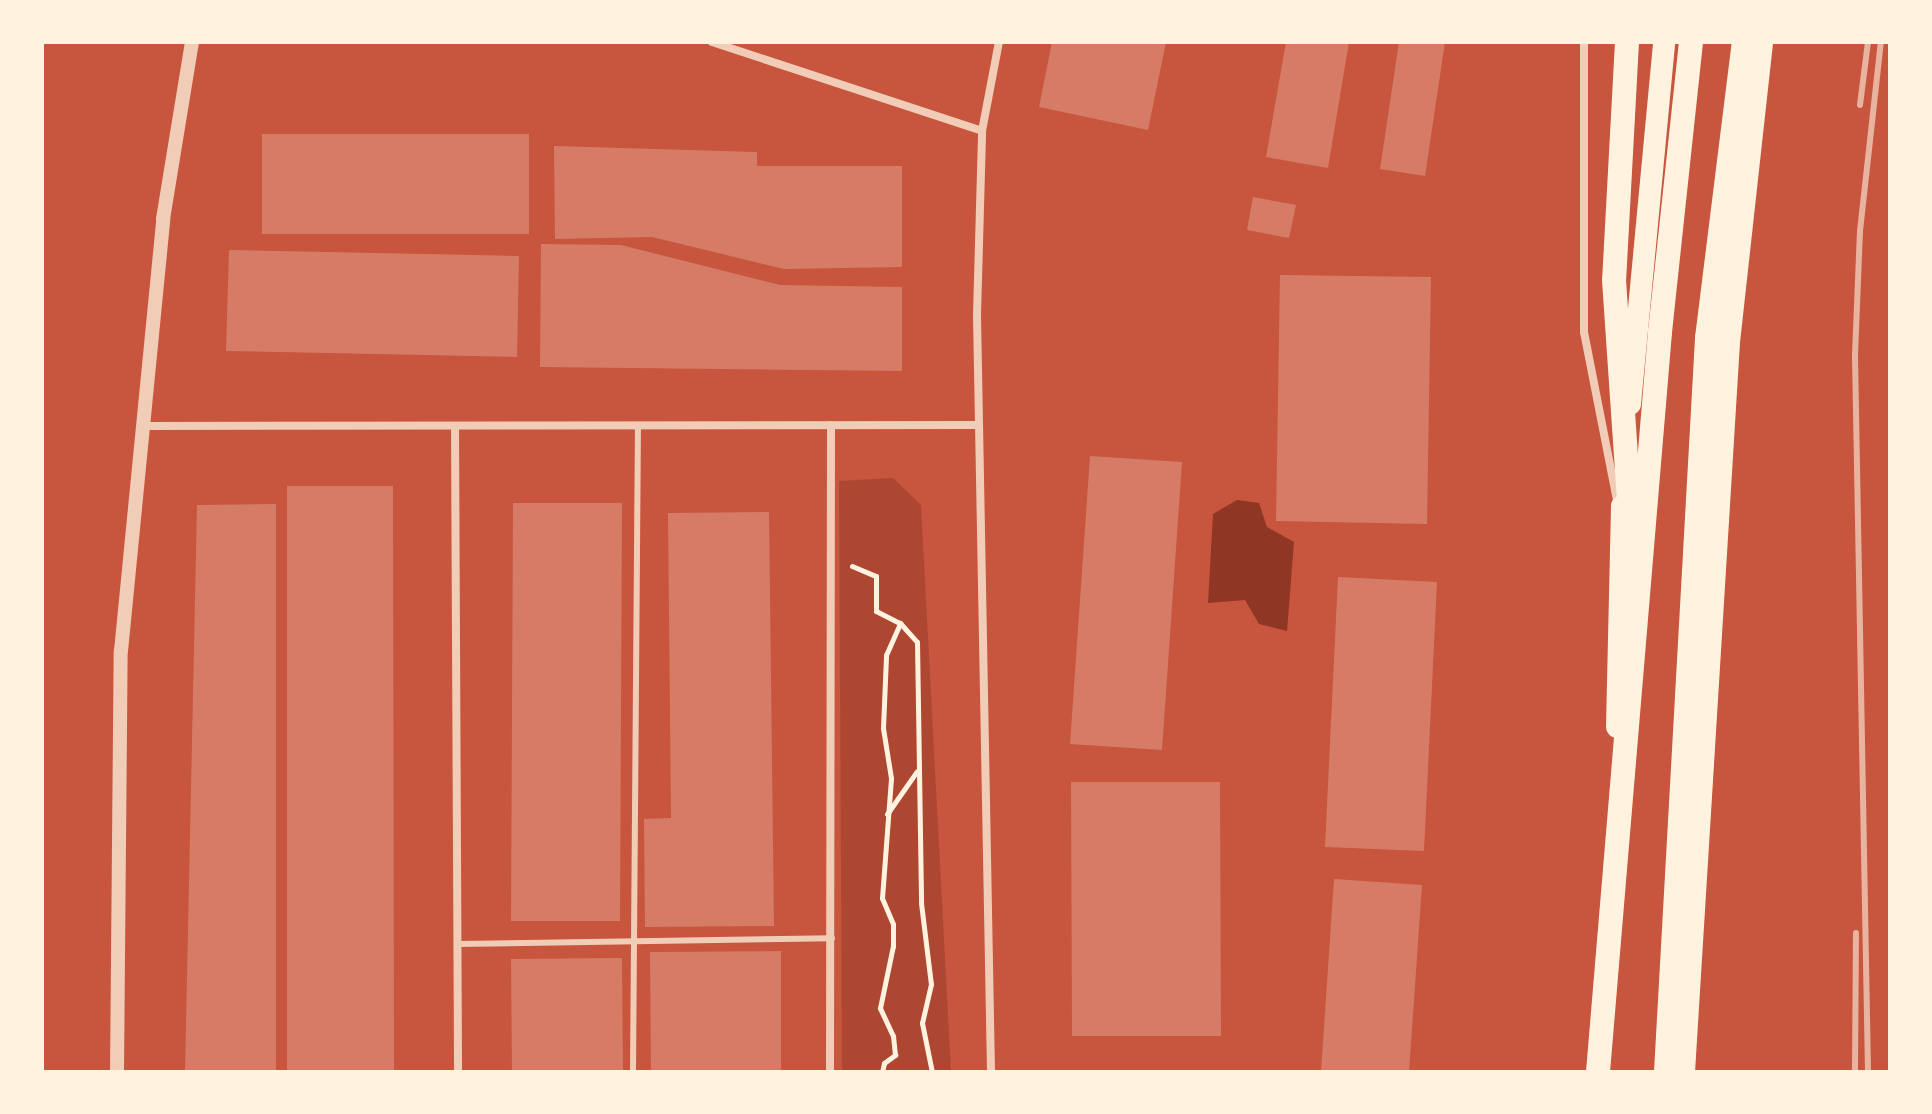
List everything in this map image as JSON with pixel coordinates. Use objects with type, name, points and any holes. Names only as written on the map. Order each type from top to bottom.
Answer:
[{"type":"highway","points":[[1627,42],[1614,280],[1637,609]]},
{"type":"highway","points":[[1605,1072],[1621,517],[1664,42]]},
{"type":"highway","points":[[1598,1072],[1637,609],[1691,42]]},
{"type":"highway","points":[[1666,1072],[1707,338],[1744,42]]},
{"type":"highway","points":[[1684,1072],[1729,342],[1762,42]]},
{"type":"street","points":[[117,1072],[121,651],[163,219],[192,42]]},
{"type":"street","points":[[712,42],[982,131]]},
{"type":"street","points":[[991,1072],[977,425],[982,131],[999,42]]},
{"type":"street","points":[[1584,42],[1584,332],[1621,517]]},
{"type":"street","points":[[830,1072],[831,425]]},
{"type":"street","points":[[145,426],[977,425]]},
{"type":"street","points":[[455,426],[458,1072]]},
{"type":"lane","points":[[633,1072],[638,425]]},
{"type":"lane","points":[[458,944],[832,938]]},
{"type":"path","points":[[832,548],[851,566],[876,576],[876,611],[900,623],[917,642],[917,771],[923,828],[921,903],[931,984],[922,1023],[932,1072]]},
{"type":"path","points":[[882,1072],[884,1063],[895,1055],[893,1036],[880,1008],[893,946],[893,924],[882,898],[891,778],[883,728],[886,655],[900,623]]},
{"type":"path","points":[[887,815],[917,771]]},
{"type":"shaded area","points":[[893,478],[921,505],[951,1072],[842,1072],[839,481]]},
{"type":"shaded area","points":[[1237,500],[1259,503],[1267,527],[1294,542],[1287,631],[1259,624],[1245,600],[1208,603],[1213,514]]},
{"type":"building","points":[[1052,42],[1166,42],[1148,130],[1039,107]]},
{"type":"building","points":[[1286,42],[1349,42],[1328,168],[1266,157]]},
{"type":"building","points":[[1399,42],[1445,42],[1425,176],[1380,169]]},
{"type":"building","points":[[262,134],[529,134],[529,234],[262,234]]},
{"type":"building","points":[[554,146],[757,152],[757,166],[902,166],[902,267],[784,269],[652,237],[555,239]]},
{"type":"building","points":[[1253,197],[1296,205],[1289,238],[1247,230]]},
{"type":"building","points":[[541,244],[621,245],[780,285],[902,287],[902,371],[540,367]]},
{"type":"building","points":[[229,250],[519,256],[517,357],[226,351]]},
{"type":"building","points":[[1280,275],[1431,277],[1427,524],[1276,521]]},
{"type":"building","points":[[1090,456],[1182,462],[1162,750],[1070,744]]},
{"type":"building","points":[[287,486],[393,486],[394,1072],[287,1072]]},
{"type":"building","points":[[513,503],[622,503],[620,921],[511,921]]},
{"type":"building","points":[[276,504],[276,1072],[185,1072],[197,505]]},
{"type":"building","points":[[769,512],[774,926],[645,927],[644,819],[671,818],[668,513]]},
{"type":"building","points":[[1338,577],[1437,582],[1424,851],[1325,847]]},
{"type":"building","points":[[1071,782],[1220,782],[1221,1036],[1072,1036]]},
{"type":"building","points":[[1334,879],[1422,885],[1409,1072],[1321,1072]]},
{"type":"building","points":[[781,951],[781,1072],[651,1072],[650,952]]},
{"type":"building","points":[[622,958],[623,1072],[512,1072],[511,959]]},
{"type":"railway","points":[[1860,105],[1868,42]]},
{"type":"railway","points":[[1868,1072],[1855,355],[1860,231],[1881,42]]},
{"type":"railway","points":[[1855,1072],[1856,933]]}]
